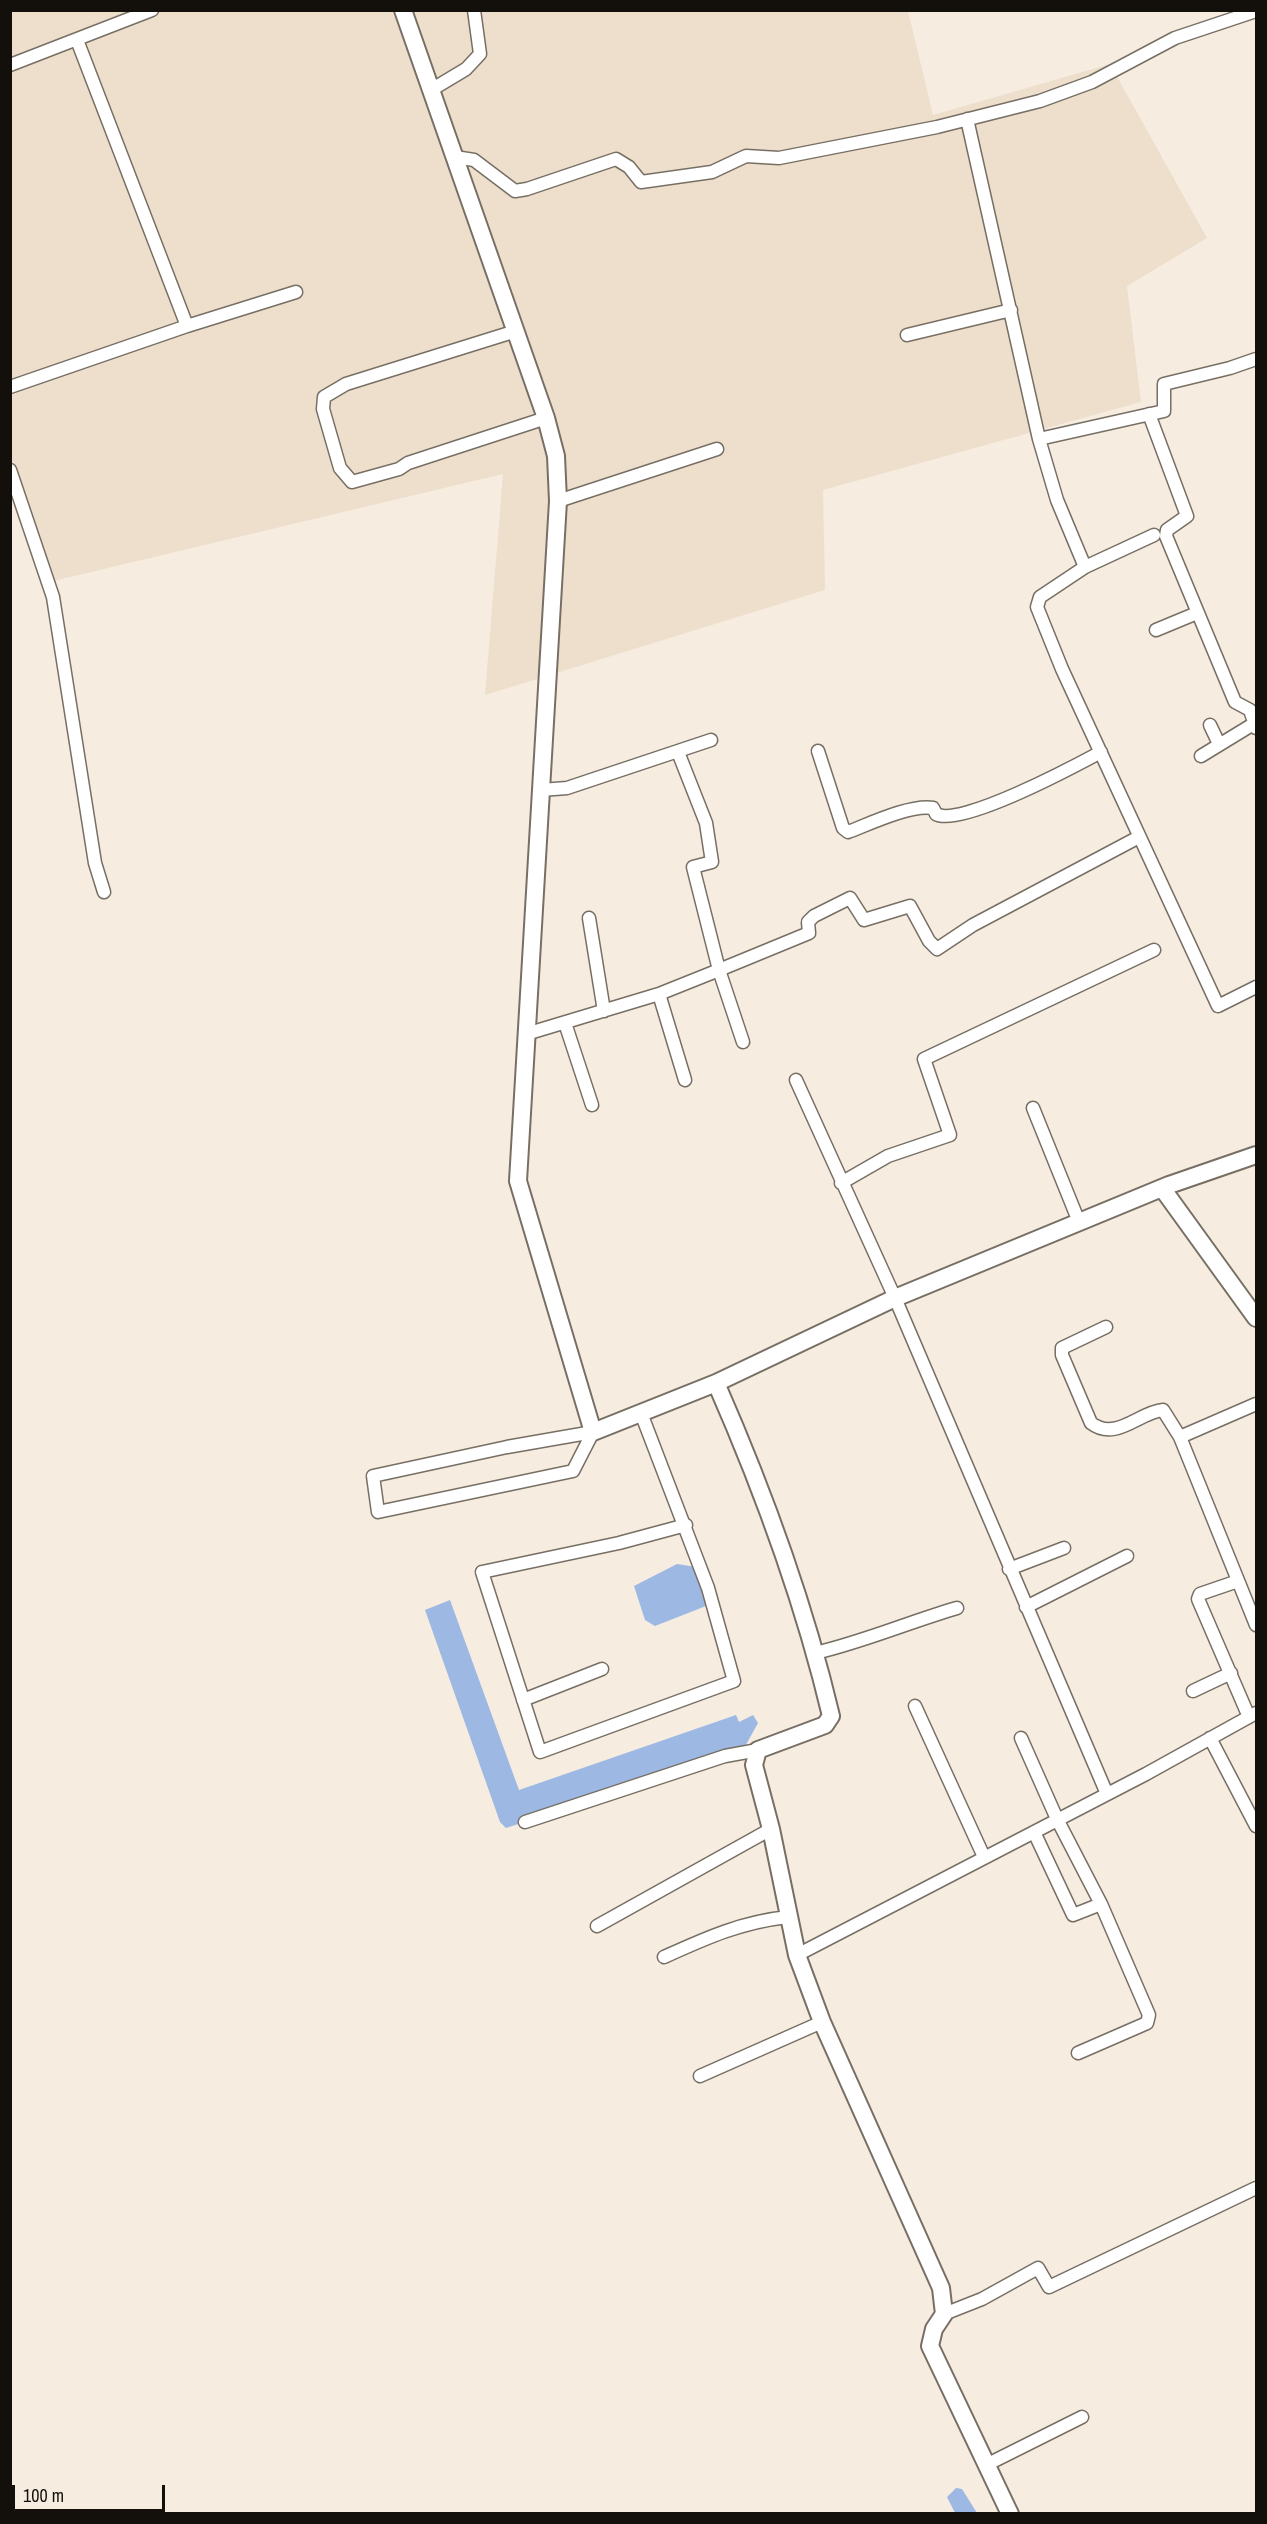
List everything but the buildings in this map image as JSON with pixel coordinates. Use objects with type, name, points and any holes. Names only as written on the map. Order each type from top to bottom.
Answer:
[{"type":"street","points":[[10,65],[77,40],[124,16],[152,10]]},
{"type":"street","points":[[403,10],[546,418],[556,456],[558,501],[518,1181],[593,1432],[573,1471],[378,1512],[373,1476],[507,1447],[593,1432],[716,1383],[895,1298],[1162,1188],[1257,1155]]},
{"type":"street","points":[[431,90],[466,69],[480,54],[474,10]]},
{"type":"street","points":[[455,157],[474,160],[515,191],[528,189],[616,159],[629,167],[641,182],[712,171],[746,156],[779,158],[967,119],[1040,101],[1092,82],[1175,38],[1257,11]]},
{"type":"street","points":[[77,40],[187,326]]},
{"type":"street","points":[[967,119],[1039,439],[1057,500],[1085,567]]},
{"type":"street","points":[[10,387],[187,326],[296,292]]},
{"type":"street","points":[[907,335],[1011,310]]},
{"type":"street","points":[[516,331],[346,384],[324,397],[323,409],[340,468],[352,482],[399,469],[408,463],[546,418]]},
{"type":"street","points":[[1039,439],[1164,411],[1164,384],[1257,359]]},
{"type":"street","points":[[1149,414],[1187,516],[1167,530],[1166,536],[1235,702],[1238,705],[1247,706],[1256,725],[1201,756]]},
{"type":"street","points":[[558,501],[717,449]]},
{"type":"street","points":[[10,470],[53,597],[95,862],[104,892]]},
{"type":"street","points":[[1154,535],[1085,567],[1040,597],[1037,607],[1139,837],[1180,918],[1205,981],[1218,1006],[1257,987]]},
{"type":"street","points":[[1156,630],[1197,613]]},
{"type":"street","points":[[1209,725],[1220,744]]},
{"type":"street","points":[[541,790],[567,788],[711,740]]},
{"type":"street","points":[[818,751],[843,828],[848,832],[888,816],[925,808],[933,808],[936,814],[948,819],[1014,795],[1061,774],[1101,752]]},
{"type":"street","points":[[678,752],[706,824],[712,862],[693,867],[719,970],[743,1042]]},
{"type":"street","points":[[526,1034],[659,994],[809,933],[808,922],[814,916],[850,898],[864,920],[910,906],[929,941],[937,949],[991,915],[1139,837]]},
{"type":"street","points":[[589,918],[604,1011]]},
{"type":"street","points":[[841,1183],[888,1156],[950,1135],[924,1059],[1154,950]]},
{"type":"street","points":[[659,994],[685,1080]]},
{"type":"street","points":[[565,1023],[592,1105]]},
{"type":"street","points":[[796,1080],[895,1298],[1107,1794]]},
{"type":"street","points":[[1033,1108],[1079,1222]]},
{"type":"street","points":[[1162,1188],[1257,1318]]},
{"type":"street","points":[[1106,1327],[1062,1348],[1062,1355],[1091,1424],[1098,1428],[1121,1428],[1163,1410],[1180,1437],[1257,1625]]},
{"type":"street","points":[[525,1822],[725,1756],[758,1750],[825,1725],[831,1716],[814,1653],[774,1528],[746,1452],[716,1383]]},
{"type":"street","points":[[1180,1437],[1257,1404]]},
{"type":"street","points":[[641,1413],[686,1525],[708,1588],[734,1681],[540,1752],[482,1572],[619,1543],[686,1525]]},
{"type":"street","points":[[1009,1569],[1064,1548]]},
{"type":"street","points":[[1026,1606],[1127,1556]]},
{"type":"street","points":[[797,1955],[1107,1794],[1253,1715],[1231,1673],[1198,1599],[1200,1594],[1238,1581]]},
{"type":"street","points":[[814,1653],[843,1647],[913,1620],[957,1608]]},
{"type":"street","points":[[523,1700],[602,1669]]},
{"type":"street","points":[[1193,1692],[1231,1673]]},
{"type":"street","points":[[915,1706],[984,1857]]},
{"type":"street","points":[[1021,1738],[1057,1819],[1101,1904],[1150,2020],[1078,2053]]},
{"type":"street","points":[[1210,1738],[1257,1826]]},
{"type":"street","points":[[758,1750],[754,1765],[771,1829],[797,1955],[822,2022],[926,2251],[941,2288],[944,2313]]},
{"type":"street","points":[[597,1926],[771,1829]]},
{"type":"street","points":[[1034,1832],[1073,1915],[1101,1904]]},
{"type":"street","points":[[664,1957],[715,1934],[755,1921],[788,1917]]},
{"type":"street","points":[[700,2076],[822,2022]]},
{"type":"street","points":[[1010,2514],[930,2346],[934,2329],[944,2313],[982,2299],[1038,2268],[1049,2287],[1257,2188]]},
{"type":"street","points":[[986,2465],[1082,2417]]},
{"type":"shaded area","points":[[10,11],[908,11],[933,115],[1110,64],[1207,238],[1127,286],[1141,402],[823,490],[825,590],[485,695],[503,474],[45,583],[11,471]]},
{"type":"water","points":[[677,1564],[696,1567],[704,1586],[706,1606],[655,1626],[645,1620],[634,1586]]},
{"type":"water","points":[[450,1600],[519,1790],[736,1715],[739,1722],[753,1715],[758,1723],[743,1750],[506,1828],[500,1822],[425,1610]]},
{"type":"water","points":[[956,2488],[962,2489],[977,2513],[955,2513],[947,2497]]}]
